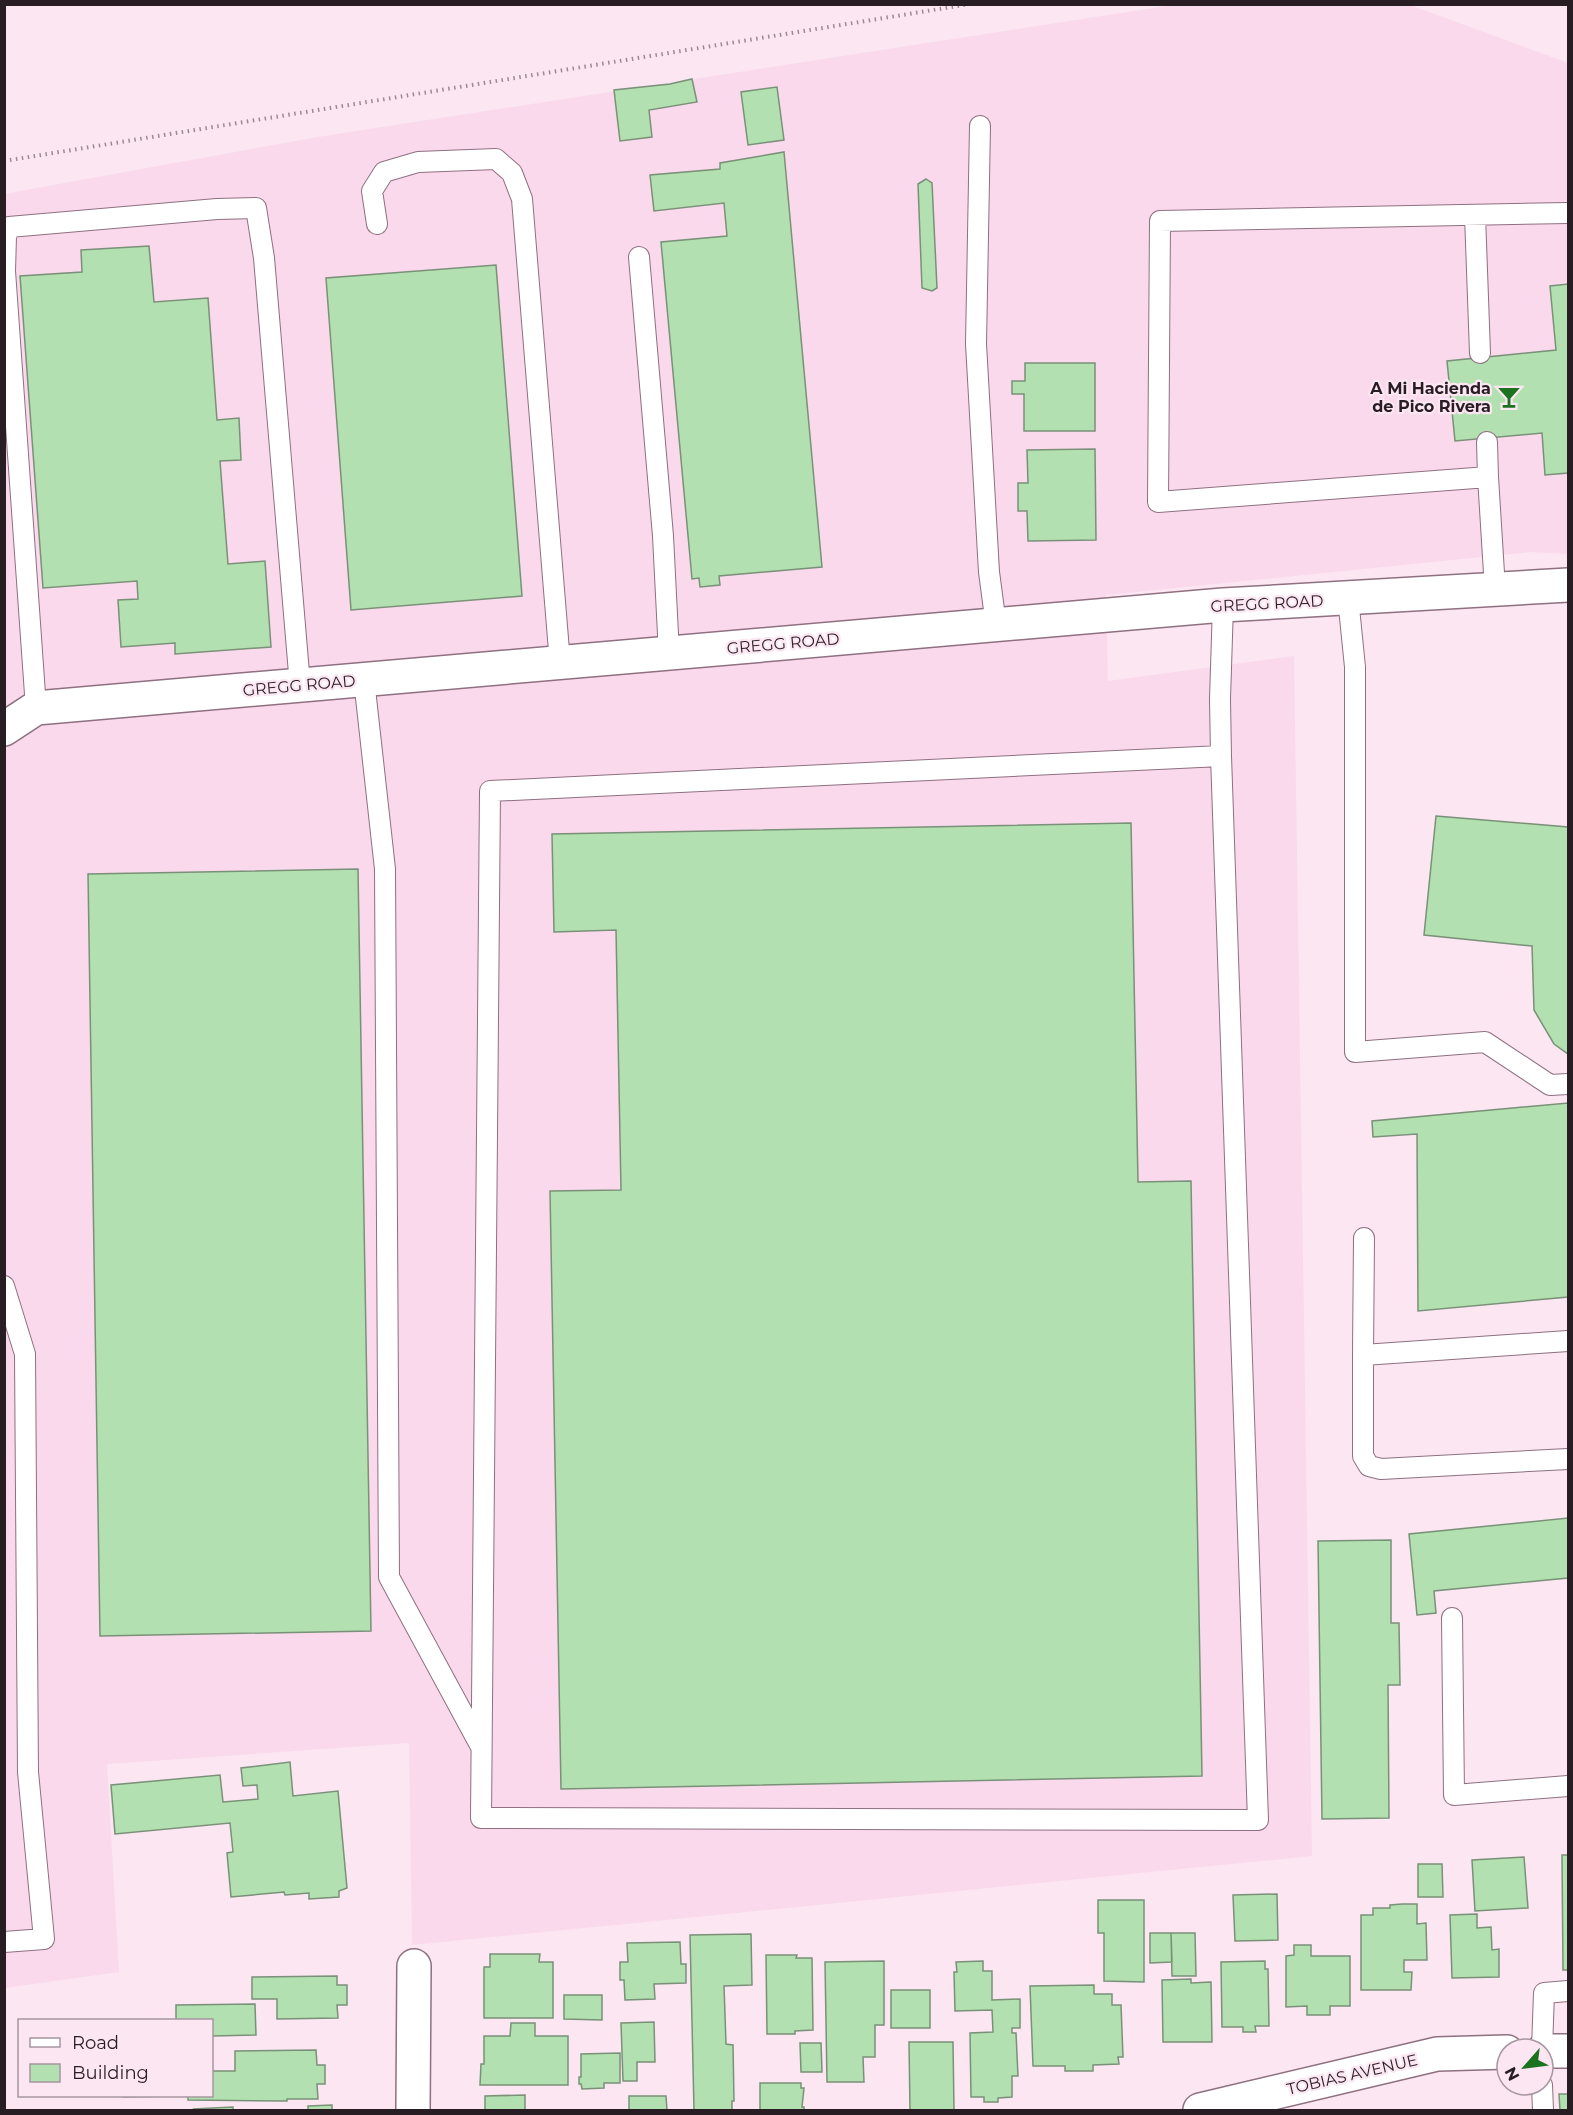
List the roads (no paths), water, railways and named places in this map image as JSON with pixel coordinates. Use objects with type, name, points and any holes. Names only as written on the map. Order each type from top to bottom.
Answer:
[{"type":"street","name":"GREGG ROAD","points":[[4,729],[36,708],[1223,605],[1569,585]]},
{"type":"street","points":[[413,2110],[414,1966]]},
{"type":"street","name":"TOBIAS AVENUE","points":[[1200,2110],[1437,2054],[1495,2052]]},
{"type":"lane","points":[[980,126],[976,345],[989,572],[996,625]]},
{"type":"lane","points":[[377,224],[372,191],[384,172],[418,162],[496,159],[512,173],[522,199],[560,663]]},
{"type":"lane","points":[[36,708],[5,271],[6,236],[9,227],[205,210],[256,208],[264,258],[300,685]]},
{"type":"lane","points":[[1488,477],[1158,502],[1160,220],[1569,213]]},
{"type":"lane","points":[[1475,215],[1480,353]]},
{"type":"lane","points":[[639,257],[663,536],[669,654]]},
{"type":"lane","points":[[1486,442],[1495,589]]},
{"type":"lane","points":[[1347,598],[1355,667],[1355,1052],[1485,1042],[1550,1085],[1569,1084]]},
{"type":"lane","points":[[1221,756],[490,790],[481,1818],[1258,1820],[1221,756],[1223,605]]},
{"type":"lane","points":[[364,680],[385,869],[388,1577],[482,1747]]},
{"type":"lane","points":[[1364,1238],[1364,1456],[1369,1466],[1381,1469],[1569,1459]]},
{"type":"lane","points":[[4,1942],[44,1939],[28,1772],[25,1354],[5,1289]]},
{"type":"lane","points":[[1363,1355],[1569,1341]]},
{"type":"lane","points":[[1452,1618],[1454,1795],[1569,1786]]},
{"type":"lane","points":[[1542,2037],[1544,1994],[1569,1992]]},
{"type":"place","name":"A Mi Hacienda de Pico Rivera","points":[[1509,397]]}]
